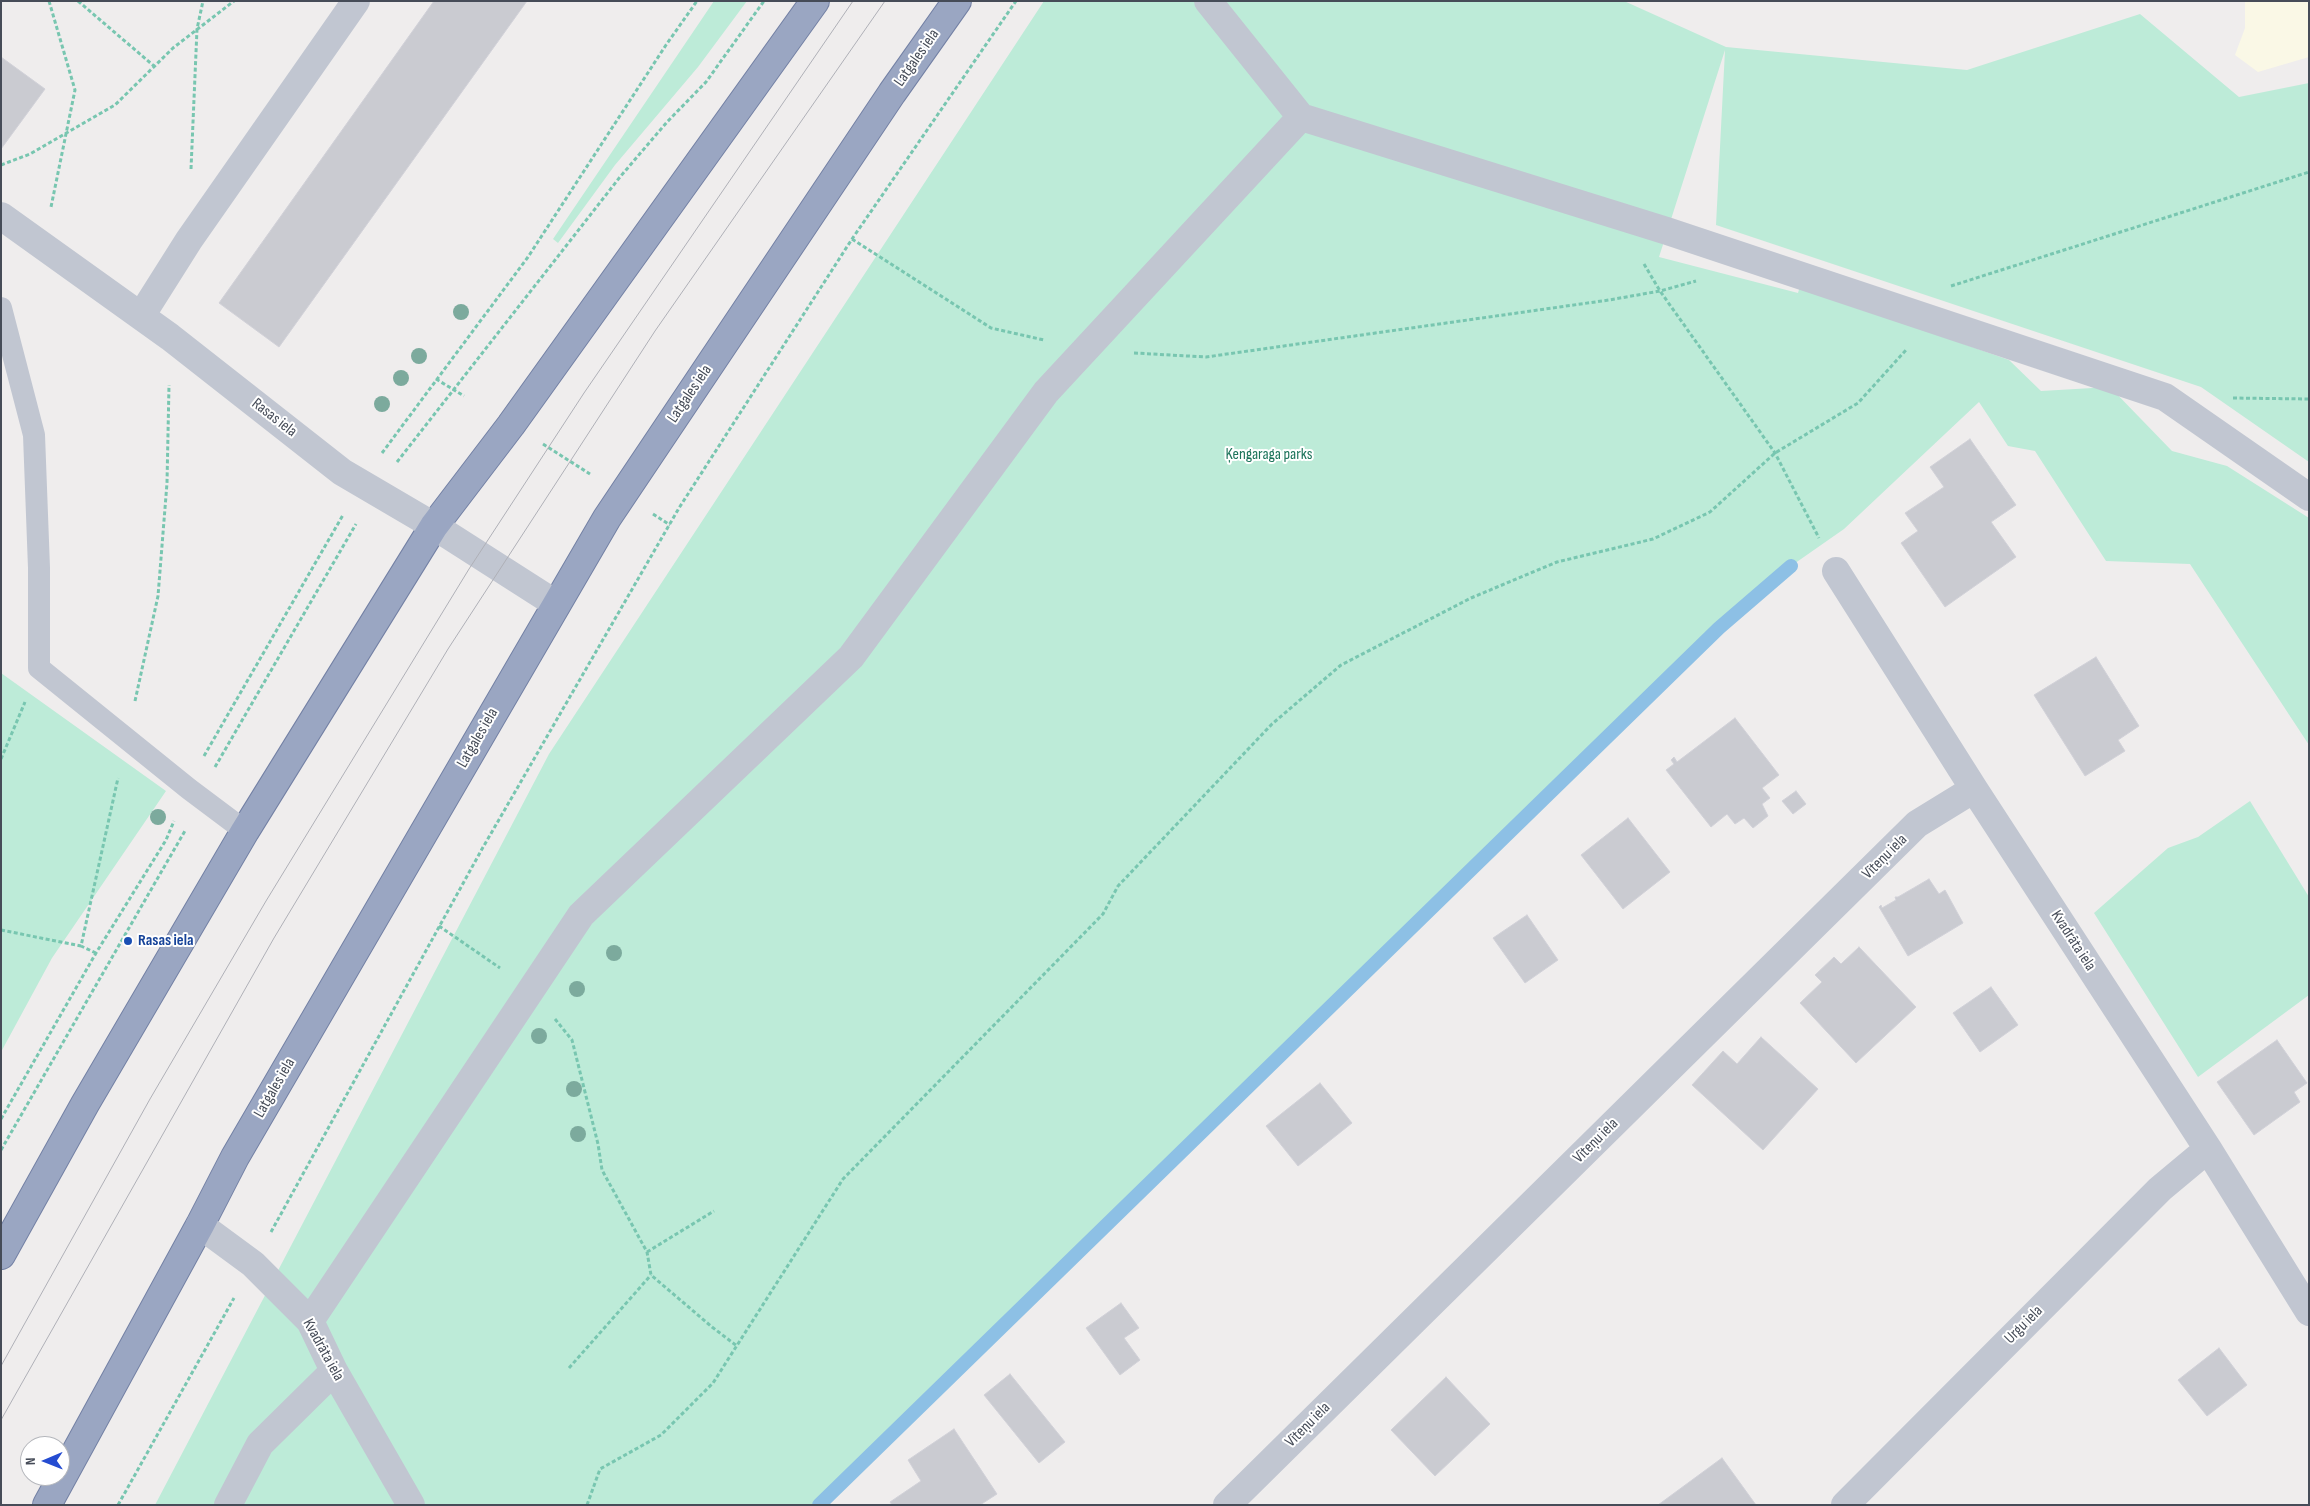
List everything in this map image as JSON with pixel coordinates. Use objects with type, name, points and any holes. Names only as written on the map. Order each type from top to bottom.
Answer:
[{"type":"highway","points":[[1,1255],[85,1104],[245,831],[434,526],[511,425],[815,1]]},
{"type":"highway","name":"Latgales iela","points":[[47,1505],[200,1226],[235,1157],[607,518],[892,93],[957,1]]},
{"type":"street","points":[[141,316],[189,240],[356,1]]},
{"type":"street","points":[[1208,1],[1301,118],[1617,215],[2165,397],[2309,496]]},
{"type":"street","points":[[310,1321],[581,915],[851,658],[1046,392],[1301,118]]},
{"type":"street","name":"Rasas iela","points":[[1,216],[170,337],[342,472],[434,526],[556,604]]},
{"type":"street","name":"Kvadrāta iela","points":[[1836,571],[1974,789],[2208,1149],[2309,1312]]},
{"type":"street","name":"Vīteņu iela","points":[[1227,1505],[1918,824],[1974,789]]},
{"type":"street","name":"Urgu iela","points":[[1844,1505],[2160,1189],[2208,1149]]},
{"type":"street","name":"Kvadrāta iela","points":[[200,1226],[253,1264],[310,1321],[334,1371],[411,1505]]},
{"type":"street","points":[[228,1505],[260,1444],[334,1371]]},
{"type":"lane","points":[[1,308],[34,435],[39,568],[39,668],[200,798],[245,831]]},
{"type":"path","points":[[49,1],[75,90],[51,209]]},
{"type":"path","points":[[78,1],[154,66]]},
{"type":"path","points":[[191,172],[197,29],[203,1]]},
{"type":"path","points":[[1,165],[30,154],[115,105],[154,66],[197,29],[234,1]]},
{"type":"path","points":[[379,456],[528,257],[666,45],[697,1]]},
{"type":"path","points":[[1,1150],[182,838],[223,751],[376,492],[424,426],[620,177],[667,122],[706,82],[764,1]]},
{"type":"path","points":[[118,1505],[477,858],[670,525],[852,239],[1016,1]]},
{"type":"path","points":[[1946,287],[2082,242],[2309,172]]},
{"type":"path","points":[[1617,215],[1660,291],[1775,453],[1836,571]]},
{"type":"path","points":[[852,239],[990,328],[1086,350],[1206,358],[1660,291],[1706,278]]},
{"type":"path","points":[[587,1505],[600,1469],[661,1434],[713,1384],[843,1179],[1104,914],[1118,886],[1272,724],[1341,665],[1470,598],[1557,562],[1653,539],[1710,512],[1775,453],[1858,403],[1933,320]]},
{"type":"path","points":[[81,946],[158,596],[167,483],[170,337]]},
{"type":"path","points":[[436,379],[464,396]]},
{"type":"path","points":[[2232,398],[2309,399]]},
{"type":"path","points":[[536,440],[596,478]]},
{"type":"path","points":[[648,511],[670,525]]},
{"type":"path","points":[[1,759],[39,668]]},
{"type":"path","points":[[1,930],[81,946],[96,953]]},
{"type":"path","points":[[598,1144],[602,1170],[646,1252],[651,1275],[737,1346]]},
{"type":"path","points":[[646,1252],[714,1211]]},
{"type":"path","points":[[569,1368],[651,1275]]},
{"type":"shaded area","points":[[2245,1],[2309,1],[2309,57],[2258,72],[2235,55],[2245,28]]},
{"type":"green space","points":[[714,1],[747,1],[698,67],[615,165],[558,243],[553,239]]},
{"type":"green space","name":"Ķengaraga parks","points":[[1044,1],[1624,1],[1726,47],[1967,70],[2140,14],[2239,97],[2309,83],[2309,462],[2201,387],[1716,225],[1725,50],[1659,257],[1798,293],[1800,286],[2009,360],[2041,391],[2110,387],[2172,451],[2227,466],[2309,518],[2309,745],[2190,564],[2106,561],[2035,451],[2008,446],[1979,402],[1844,529],[1791,566],[1719,628],[819,1505],[155,1505],[549,754]]},
{"type":"green space","points":[[1,673],[166,791],[52,958],[1,1052]]},
{"type":"green space","points":[[2250,801],[2309,897],[2309,995],[2198,1077],[2094,913],[2168,848],[2198,837]]},
{"type":"building","points":[[434,1],[527,1],[279,347],[219,303]]},
{"type":"building","points":[[1,57],[45,89],[1,149]]},
{"type":"building","points":[[1970,439],[2016,505],[1991,522],[2016,557],[1945,607],[1901,543],[1918,531],[1905,513],[1944,487],[1930,467]]},
{"type":"building","points":[[2096,657],[2139,726],[2118,740],[2125,751],[2085,776],[2034,695]]},
{"type":"building","points":[[1735,718],[1779,775],[1762,788],[1770,798],[1762,804],[1768,816],[1753,828],[1744,818],[1735,824],[1727,814],[1711,827],[1666,770],[1674,764],[1671,760],[1674,757],[1677,762]]},
{"type":"building","points":[[1796,791],[1806,804],[1793,814],[1782,801]]},
{"type":"building","points":[[1628,818],[1670,872],[1623,909],[1581,855]]},
{"type":"building","points":[[1929,879],[1939,894],[1945,890],[1963,923],[1908,956],[1879,907],[1881,905],[1882,908],[1896,900],[1895,897]]},
{"type":"building","points":[[1527,915],[1558,960],[1525,983],[1493,938]]},
{"type":"building","points":[[1859,947],[1916,1007],[1856,1063],[1800,1003],[1822,982],[1815,975],[1834,957],[1841,964]]},
{"type":"building","points":[[1991,987],[2018,1025],[1980,1052],[1953,1013]]},
{"type":"building","points":[[1761,1037],[1818,1089],[1763,1150],[1692,1085],[1723,1051],[1737,1064]]},
{"type":"building","points":[[2277,1040],[2307,1083],[2294,1092],[2300,1102],[2254,1135],[2217,1082]]},
{"type":"building","points":[[1320,1083],[1352,1123],[1298,1166],[1266,1126]]},
{"type":"building","points":[[1121,1303],[1139,1328],[1124,1338],[1140,1360],[1120,1375],[1086,1328]]},
{"type":"building","points":[[2219,1348],[2247,1385],[2207,1416],[2178,1380]]},
{"type":"building","points":[[1010,1374],[1065,1442],[1039,1463],[984,1395]]},
{"type":"building","points":[[1446,1377],[1490,1424],[1435,1476],[1391,1430]]},
{"type":"building","points":[[954,1429],[997,1494],[980,1505],[892,1505],[890,1502],[921,1481],[908,1460]]},
{"type":"building","points":[[1722,1458],[1756,1505],[1658,1505]]},
{"type":"waterway","points":[[819,1505],[1719,628],[1791,566]]},
{"type":"tram line","points":[[1,1366],[150,1099],[266,901],[469,569],[584,393],[853,1]]},
{"type":"tram line","points":[[1,1420],[274,938],[448,649],[655,331],[885,1]]},
{"type":"place","name":"Rasas iela","points":[[128,941]]}]
